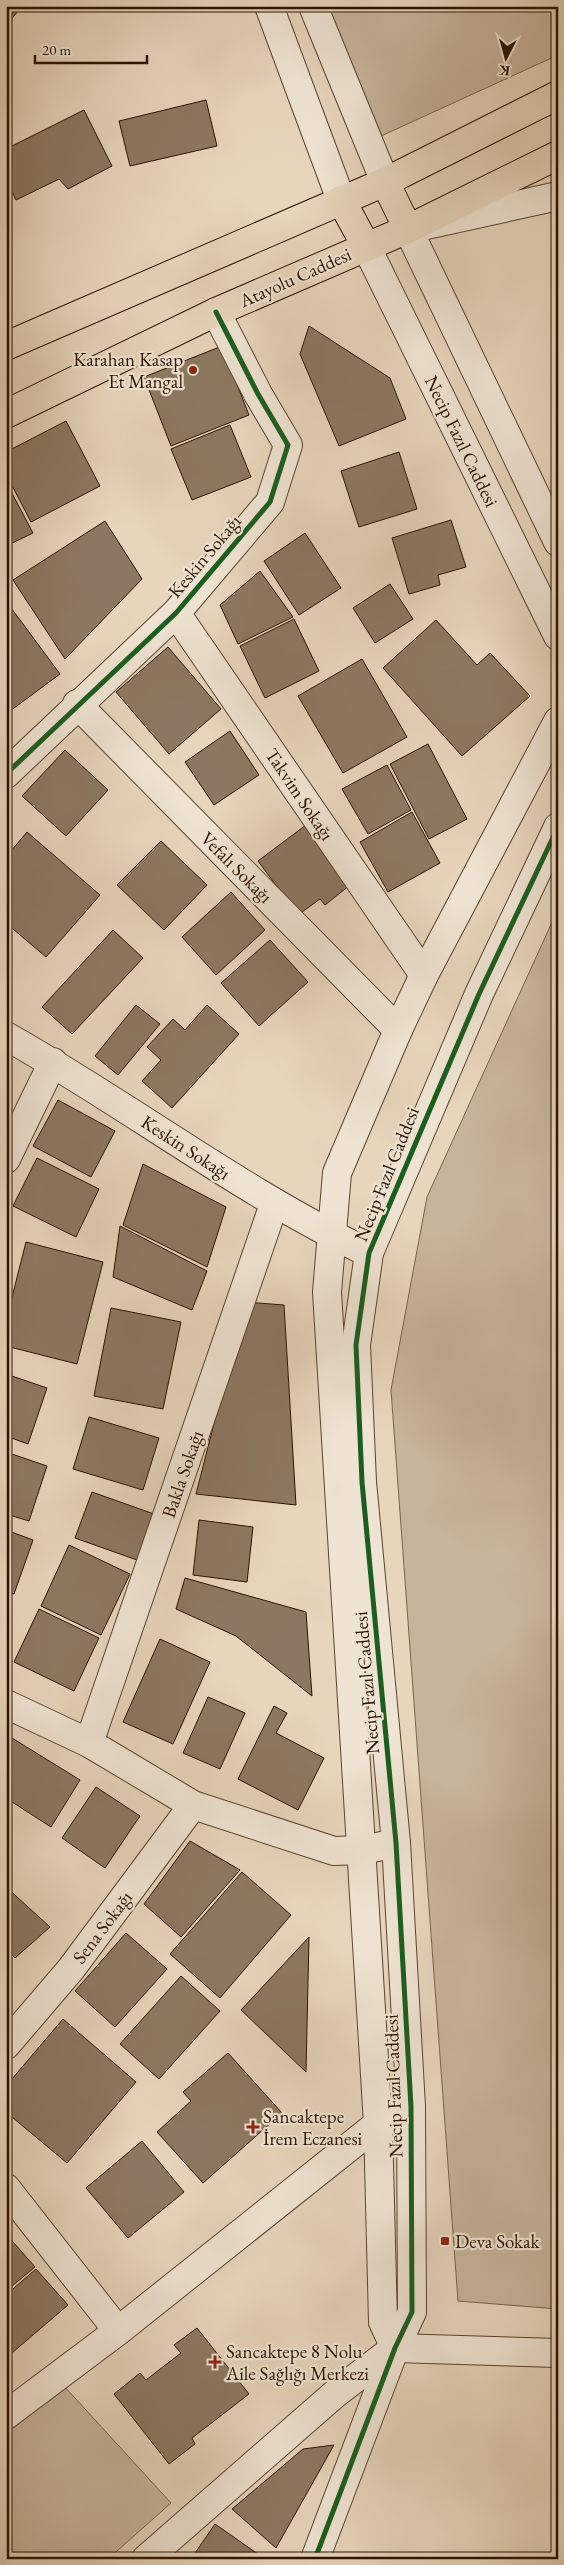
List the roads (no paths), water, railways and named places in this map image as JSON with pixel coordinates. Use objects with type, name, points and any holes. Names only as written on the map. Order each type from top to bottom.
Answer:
[{"type":"main road","points":[[6,346],[385,182],[558,95]]},
{"type":"main road","name":"Atayolu Caddesi","points":[[6,414],[216,312],[408,229],[558,155]]},
{"type":"main road","points":[[385,182],[408,229]]},
{"type":"main road","points":[[341,200],[366,246]]},
{"type":"street","points":[[269,6],[341,200]]},
{"type":"street","points":[[313,6],[385,182]]},
{"type":"street","points":[[558,196],[408,229],[558,542]]},
{"type":"street","name":"Necip Fazıl Caddesi","points":[[366,246],[558,636]]},
{"type":"street","name":"Keskin Sokağı","points":[[6,774],[77,704],[176,613],[270,502],[288,445],[258,394],[216,312]]},
{"type":"street","name":"Takvim Sokağı","points":[[176,613],[424,975]]},
{"type":"street","name":"Vefalı Sokağı","points":[[77,704],[398,1030]]},
{"type":"street","name":"Necip Fazıl Caddesi","points":[[395,2348],[383,2322],[378,2124],[328,1292],[337,1173],[398,1030],[424,975],[558,721]]},
{"type":"street","name":"Necip Fazıl Caddesi","points":[[315,2559],[395,2348],[412,2312],[411,2107],[396,1843],[362,1482],[356,1345],[369,1253],[479,994],[558,827]]},
{"type":"street","name":"Keskin Sokağı","points":[[6,1036],[53,1062],[274,1204],[369,1253]]},
{"type":"street","points":[[6,1159],[53,1062]]},
{"type":"street","name":"Bakla Sokağı","points":[[89,1744],[274,1204]]},
{"type":"street","points":[[6,1704],[89,1744],[193,1805],[334,1851],[362,1850],[396,1843]]},
{"type":"street","name":"Sena Sokağı","points":[[6,2045],[71,1969],[193,1805]]},
{"type":"street","points":[[6,2415],[118,2331],[378,2124],[411,2107]]},
{"type":"street","points":[[6,2188],[118,2331]]},
{"type":"street","points":[[146,2559],[336,2393],[395,2348],[558,2353]]},
{"type":"place","name":"Karahan Kasap Et Mangal","points":[[193,370]]},
{"type":"place","name":"Sancaktepe İrem Eczanesi","points":[[253,2127]]},
{"type":"place","name":"Deva Sokak","points":[[445,2241]]},
{"type":"place","name":"Sancaktepe 8 Nolu Aile Sağlığı Merkezi","points":[[215,2362]]}]
